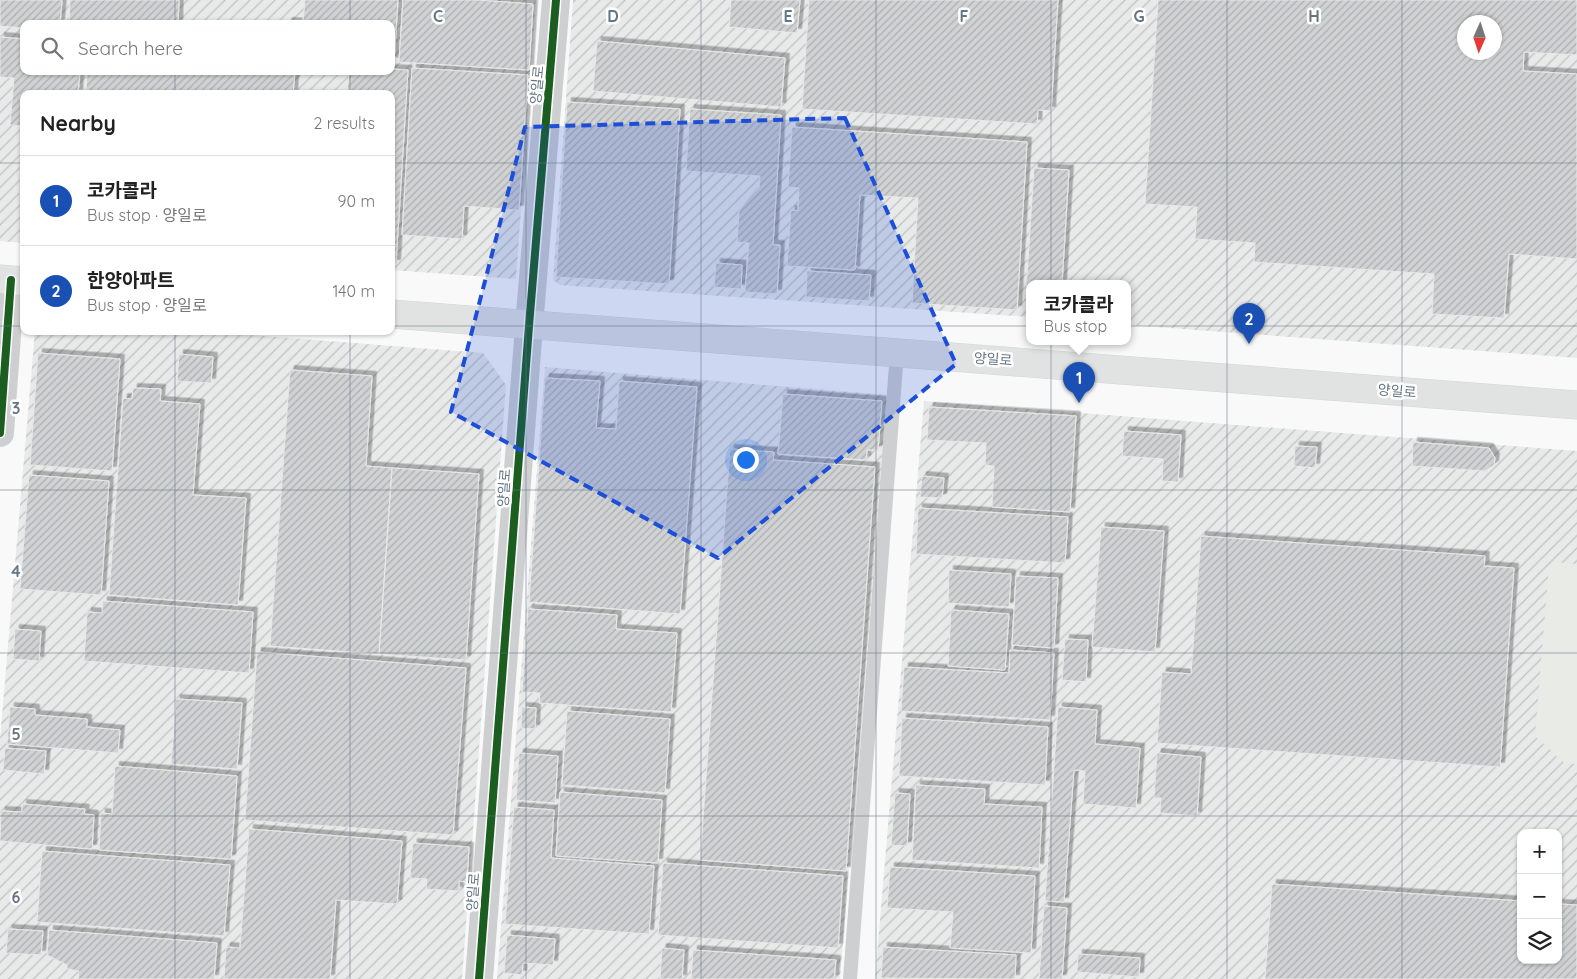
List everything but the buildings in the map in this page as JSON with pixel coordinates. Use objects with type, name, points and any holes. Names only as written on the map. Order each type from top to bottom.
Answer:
[{"type":"main road","name":"양일로","points":[[395,314],[1577,405]]},
{"type":"street","name":"양일로","points":[[479,979],[556,0]]},
{"type":"street","points":[[0,433],[12,280]]},
{"type":"lane","points":[[850,979],[897,352]]},
{"type":"highlighted area","points":[[845,118],[956,364],[718,558],[451,412],[525,127]]},
{"type":"shaded area","points":[[0,0],[536,0],[516,279],[395,270],[395,90],[20,90],[20,243],[0,241]]},
{"type":"shaded area","points":[[573,0],[1577,0],[1577,358],[1131,325],[1131,280],[1026,280],[1026,317],[560,285],[553,280]]},
{"type":"shaded area","points":[[35,335],[250,335],[483,353],[506,385],[462,979],[0,979],[0,739]]},
{"type":"shaded area","points":[[545,367],[888,395],[840,979],[497,979]]},
{"type":"shaded area","points":[[924,401],[1577,451],[1577,979],[875,979]]},
{"type":"shaded area","points":[[1554,562],[1577,564],[1577,764],[1564,763],[1535,736],[1549,565]]},
{"type":"cycle path","points":[[479,979],[556,0]]},
{"type":"cycle path","points":[[0,433],[11,280]]},
{"type":"place","name":"한양아파트","points":[[1249,344]]},
{"type":"place","name":"코카콜라","points":[[1079,403]]}]
